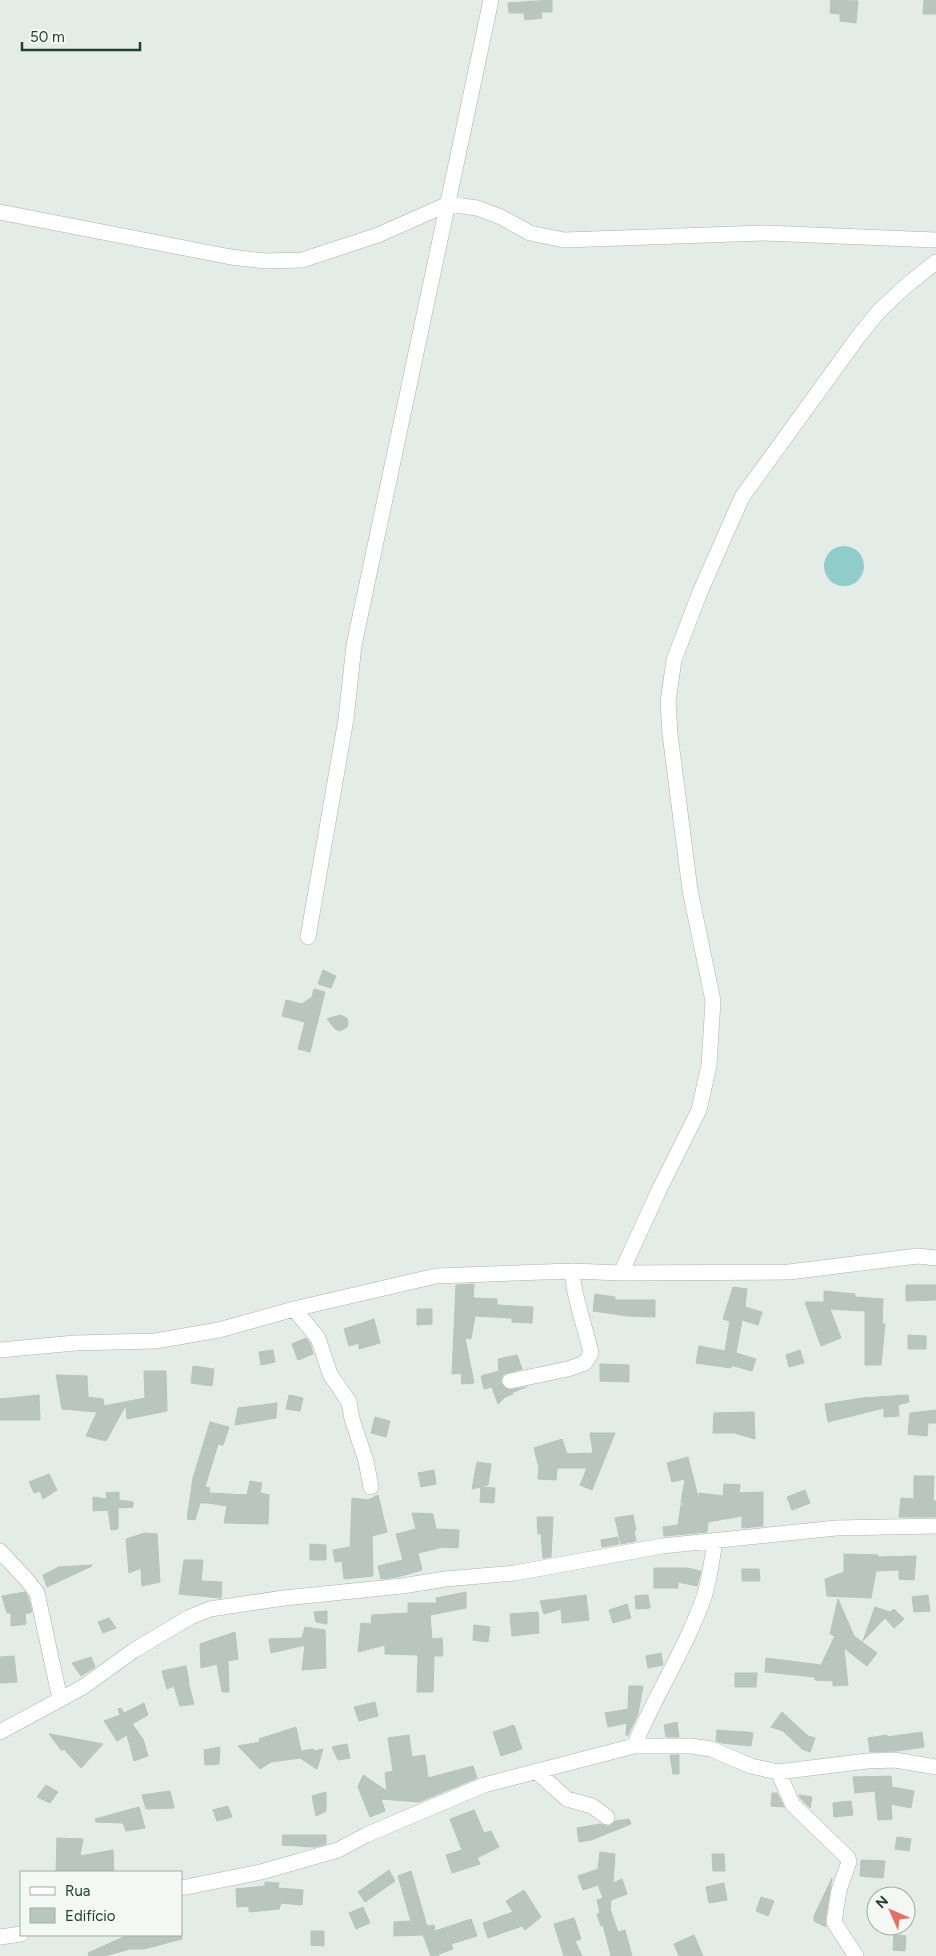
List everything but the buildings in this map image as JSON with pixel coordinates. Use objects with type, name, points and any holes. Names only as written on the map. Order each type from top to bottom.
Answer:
[{"type":"street","points":[[308,937],[346,719],[354,645],[491,0]]},
{"type":"street","points":[[0,212],[231,257],[265,261],[302,260],[378,235],[448,204],[477,208],[501,217],[530,233],[564,240],[764,233],[936,240]]},
{"type":"street","points":[[621,1273],[698,1110],[709,1065],[713,1001],[690,890],[670,734],[668,702],[674,660],[700,592],[742,497],[858,337],[880,310],[936,262]]},
{"type":"street","points":[[0,1350],[75,1343],[155,1341],[219,1330],[294,1308],[436,1276],[572,1271],[621,1273],[789,1272],[909,1257],[936,1258]]},
{"type":"street","points":[[510,1381],[585,1363],[591,1353],[588,1337],[580,1318],[572,1271]]},
{"type":"street","points":[[294,1308],[318,1338],[330,1374],[349,1402],[352,1419],[366,1461],[371,1487]]},
{"type":"street","points":[[0,1732],[83,1687],[133,1651],[190,1618],[210,1609],[284,1598],[402,1586],[445,1579],[515,1573],[662,1546],[836,1528],[936,1526]]},
{"type":"street","points":[[634,1746],[644,1721],[677,1658],[705,1593],[715,1541]]},
{"type":"street","points":[[0,1550],[37,1593],[60,1699]]},
{"type":"street","points":[[182,1888],[261,1872],[338,1850],[366,1834],[484,1785],[634,1746],[711,1748],[752,1766],[778,1772],[867,1761],[895,1760],[936,1767]]},
{"type":"street","points":[[536,1770],[568,1799],[592,1806],[607,1817]]},
{"type":"street","points":[[778,1772],[792,1805],[846,1855],[849,1862],[839,1890],[834,1922],[856,1956]]},
{"type":"street","points":[[0,1937],[20,1934]]},
{"type":"water","points":[[844,546],[858,552],[864,566],[858,580],[844,586],[830,580],[824,566],[830,552]]}]
